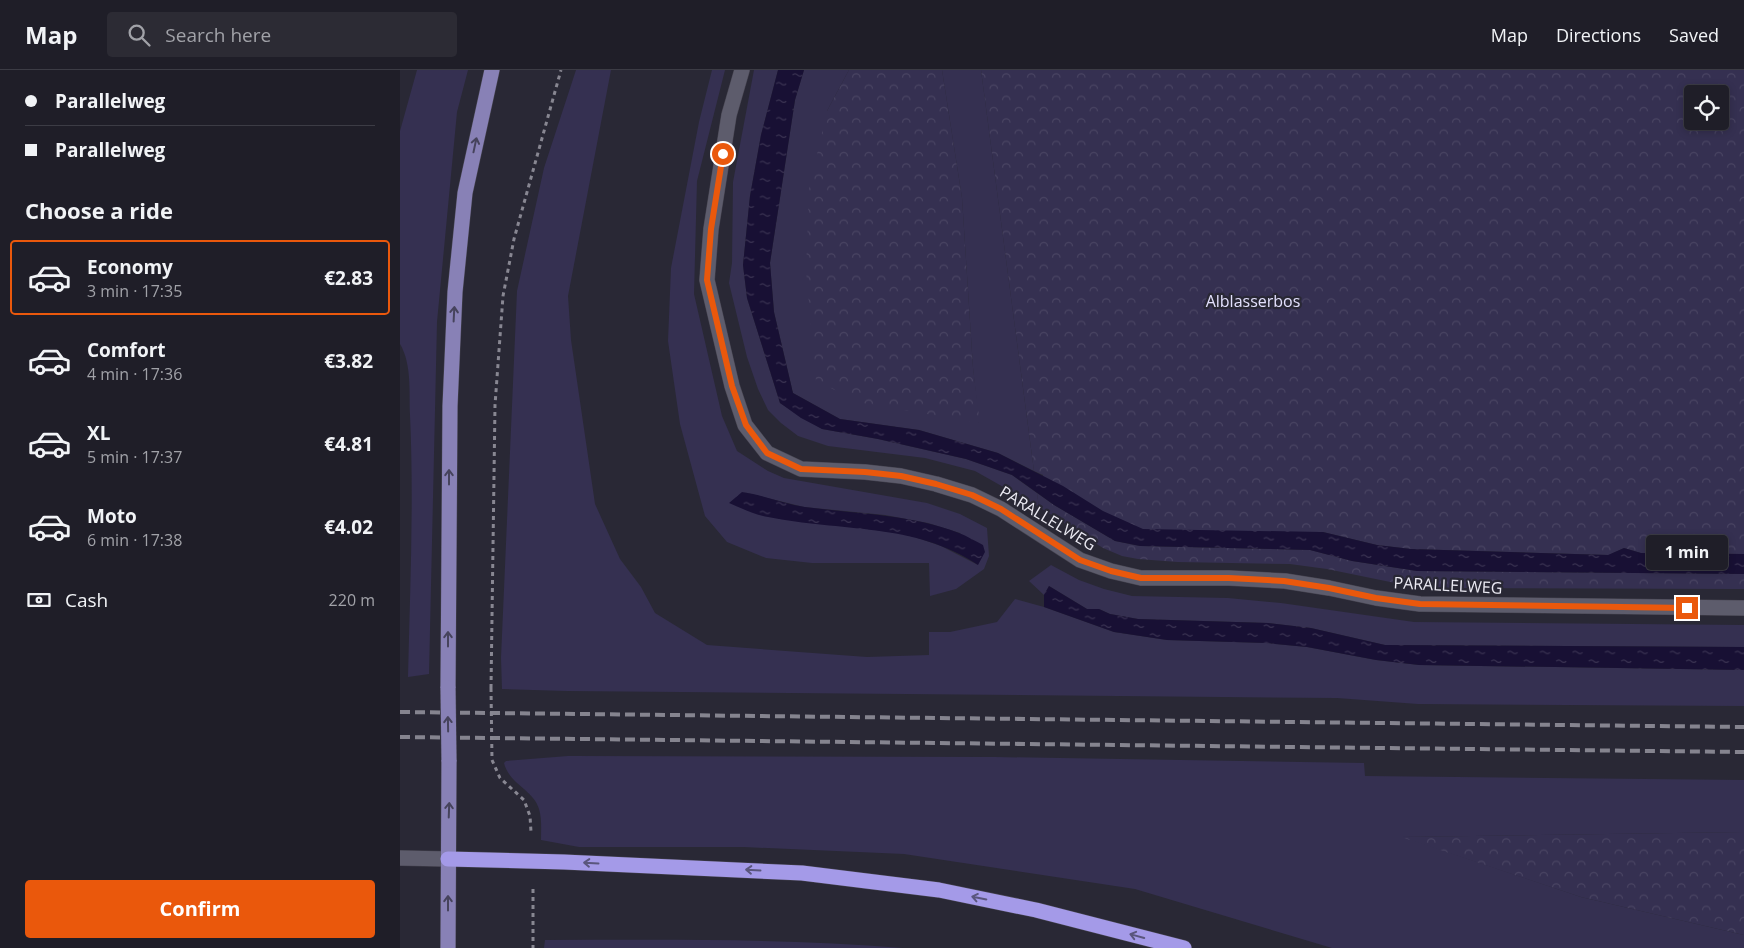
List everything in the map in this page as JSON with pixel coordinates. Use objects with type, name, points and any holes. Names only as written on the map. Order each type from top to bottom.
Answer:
[{"type":"highway","points":[[448,859],[802,873],[939,890],[1036,910],[1184,948]]},
{"type":"main road","points":[[448,948],[450,406],[455,292],[465,193],[492,70]]},
{"type":"street","name":"PARALLELWEG","points":[[742,70],[729,115],[711,229],[707,280],[732,386],[746,425],[767,453],[801,469],[901,476],[972,495],[1001,509],[1080,560],[1111,571],[1141,578],[1229,578],[1284,581],[1420,604],[1744,608]]},
{"type":"street","points":[[400,858],[448,859]]},
{"type":"path","points":[[492,760],[491,688],[495,405],[503,296],[514,239],[562,70]]},
{"type":"green space","points":[[417,70],[468,70],[457,112],[437,322],[429,674],[408,677],[412,480],[409,379],[404,352],[400,344],[400,131]]},
{"type":"green space","points":[[576,70],[611,70],[568,296],[571,340],[595,504],[620,559],[641,587],[655,613],[707,645],[867,657],[929,655],[929,632],[950,632],[997,622],[1015,599],[1044,607],[1114,632],[1167,640],[1266,643],[1307,647],[1376,660],[1419,665],[1744,670],[1744,706],[1418,704],[1337,698],[502,689],[501,658],[517,291],[544,168]]},
{"type":"green space","points":[[712,70],[725,70],[697,181],[694,294],[722,416],[737,451],[768,471],[784,478],[927,503],[960,514],[987,528],[989,556],[984,569],[956,589],[930,596],[929,563],[812,563],[766,558],[727,542],[705,516],[680,424],[668,341],[671,268],[699,122]],"holes":[[[743,492],[804,507],[885,515],[928,523],[960,533],[978,565],[941,546],[906,534],[860,528]]]},
{"type":"green space","points":[[754,70],[778,70],[761,135],[750,196],[743,265],[747,298],[780,403],[822,429],[878,439],[966,459],[1012,475],[1037,493],[1039,507],[975,471],[925,458],[828,446],[798,436],[768,410],[758,389],[747,357],[729,283],[732,263],[733,182]]},
{"type":"green space","points":[[804,70],[849,70],[827,111],[979,423],[973,368],[962,198],[942,70],[981,70],[1034,471],[998,453],[919,430],[840,419],[793,393],[774,312],[770,263],[795,100]]},
{"type":"green space","points":[[849,70],[942,70],[962,198],[973,368],[980,423],[862,403],[816,381],[806,271],[809,189],[827,111]]},
{"type":"green space","name":"Alblasserbos","points":[[981,70],[1744,70],[1744,554],[1641,553],[1624,548],[1609,555],[1411,549],[1377,545],[1323,532],[1150,536],[1046,497],[1043,475],[1034,471]]},
{"type":"green space","points":[[1037,493],[1115,541],[1140,546],[1310,550],[1352,561],[1417,571],[1744,574],[1744,589],[1451,588],[1405,585],[1327,569],[1290,564],[1178,562],[1138,559],[1122,556],[1103,548],[1039,507]]},
{"type":"green space","points":[[1051,565],[1079,580],[1132,596],[1228,598],[1281,603],[1414,622],[1744,625],[1744,647],[1385,645],[1311,628],[1268,623],[1138,619],[1110,614],[1099,609],[1087,609],[1049,586],[1044,595],[1029,581]]},
{"type":"green space","points":[[568,756],[994,757],[1364,763],[1365,776],[1744,780],[1744,832],[1403,837],[1581,897],[1744,935],[1744,948],[1332,948],[1135,889],[904,854],[744,847],[579,847],[541,840],[541,817],[536,802],[511,776],[504,763],[506,761]]},
{"type":"green space","points":[[1744,832],[1744,935],[1581,897],[1401,837]]},
{"type":"green space","points":[[545,940],[769,941],[903,948],[544,948]]},
{"type":"water","points":[[778,70],[804,70],[795,100],[770,263],[774,312],[793,393],[840,419],[919,430],[998,453],[1063,486],[1103,511],[1143,529],[1323,532],[1377,545],[1411,549],[1608,555],[1624,548],[1641,553],[1744,554],[1744,574],[1417,571],[1352,561],[1310,550],[1140,546],[1115,541],[1054,505],[1012,475],[966,459],[878,439],[822,429],[801,418],[780,403],[747,298],[743,265],[750,196],[761,135]]},
{"type":"water","points":[[742,492],[805,507],[922,522],[959,533],[983,545],[985,552],[978,565],[954,551],[928,541],[902,535],[795,522],[763,516],[729,503]]},
{"type":"water","points":[[1049,586],[1087,609],[1099,609],[1110,614],[1138,619],[1268,623],[1311,628],[1385,645],[1744,647],[1744,670],[1419,665],[1376,660],[1307,647],[1266,643],[1167,640],[1114,632],[1044,607],[1044,595]]},
{"type":"railway","points":[[400,712],[1744,727]]},
{"type":"railway","points":[[400,737],[1744,752]]},
{"type":"route","points":[[723,154],[711,229],[707,280],[732,386],[746,425],[767,453],[801,469],[901,476],[972,495],[1001,509],[1080,560],[1111,571],[1141,578],[1229,578],[1284,581],[1420,604],[1687,608]]}]
